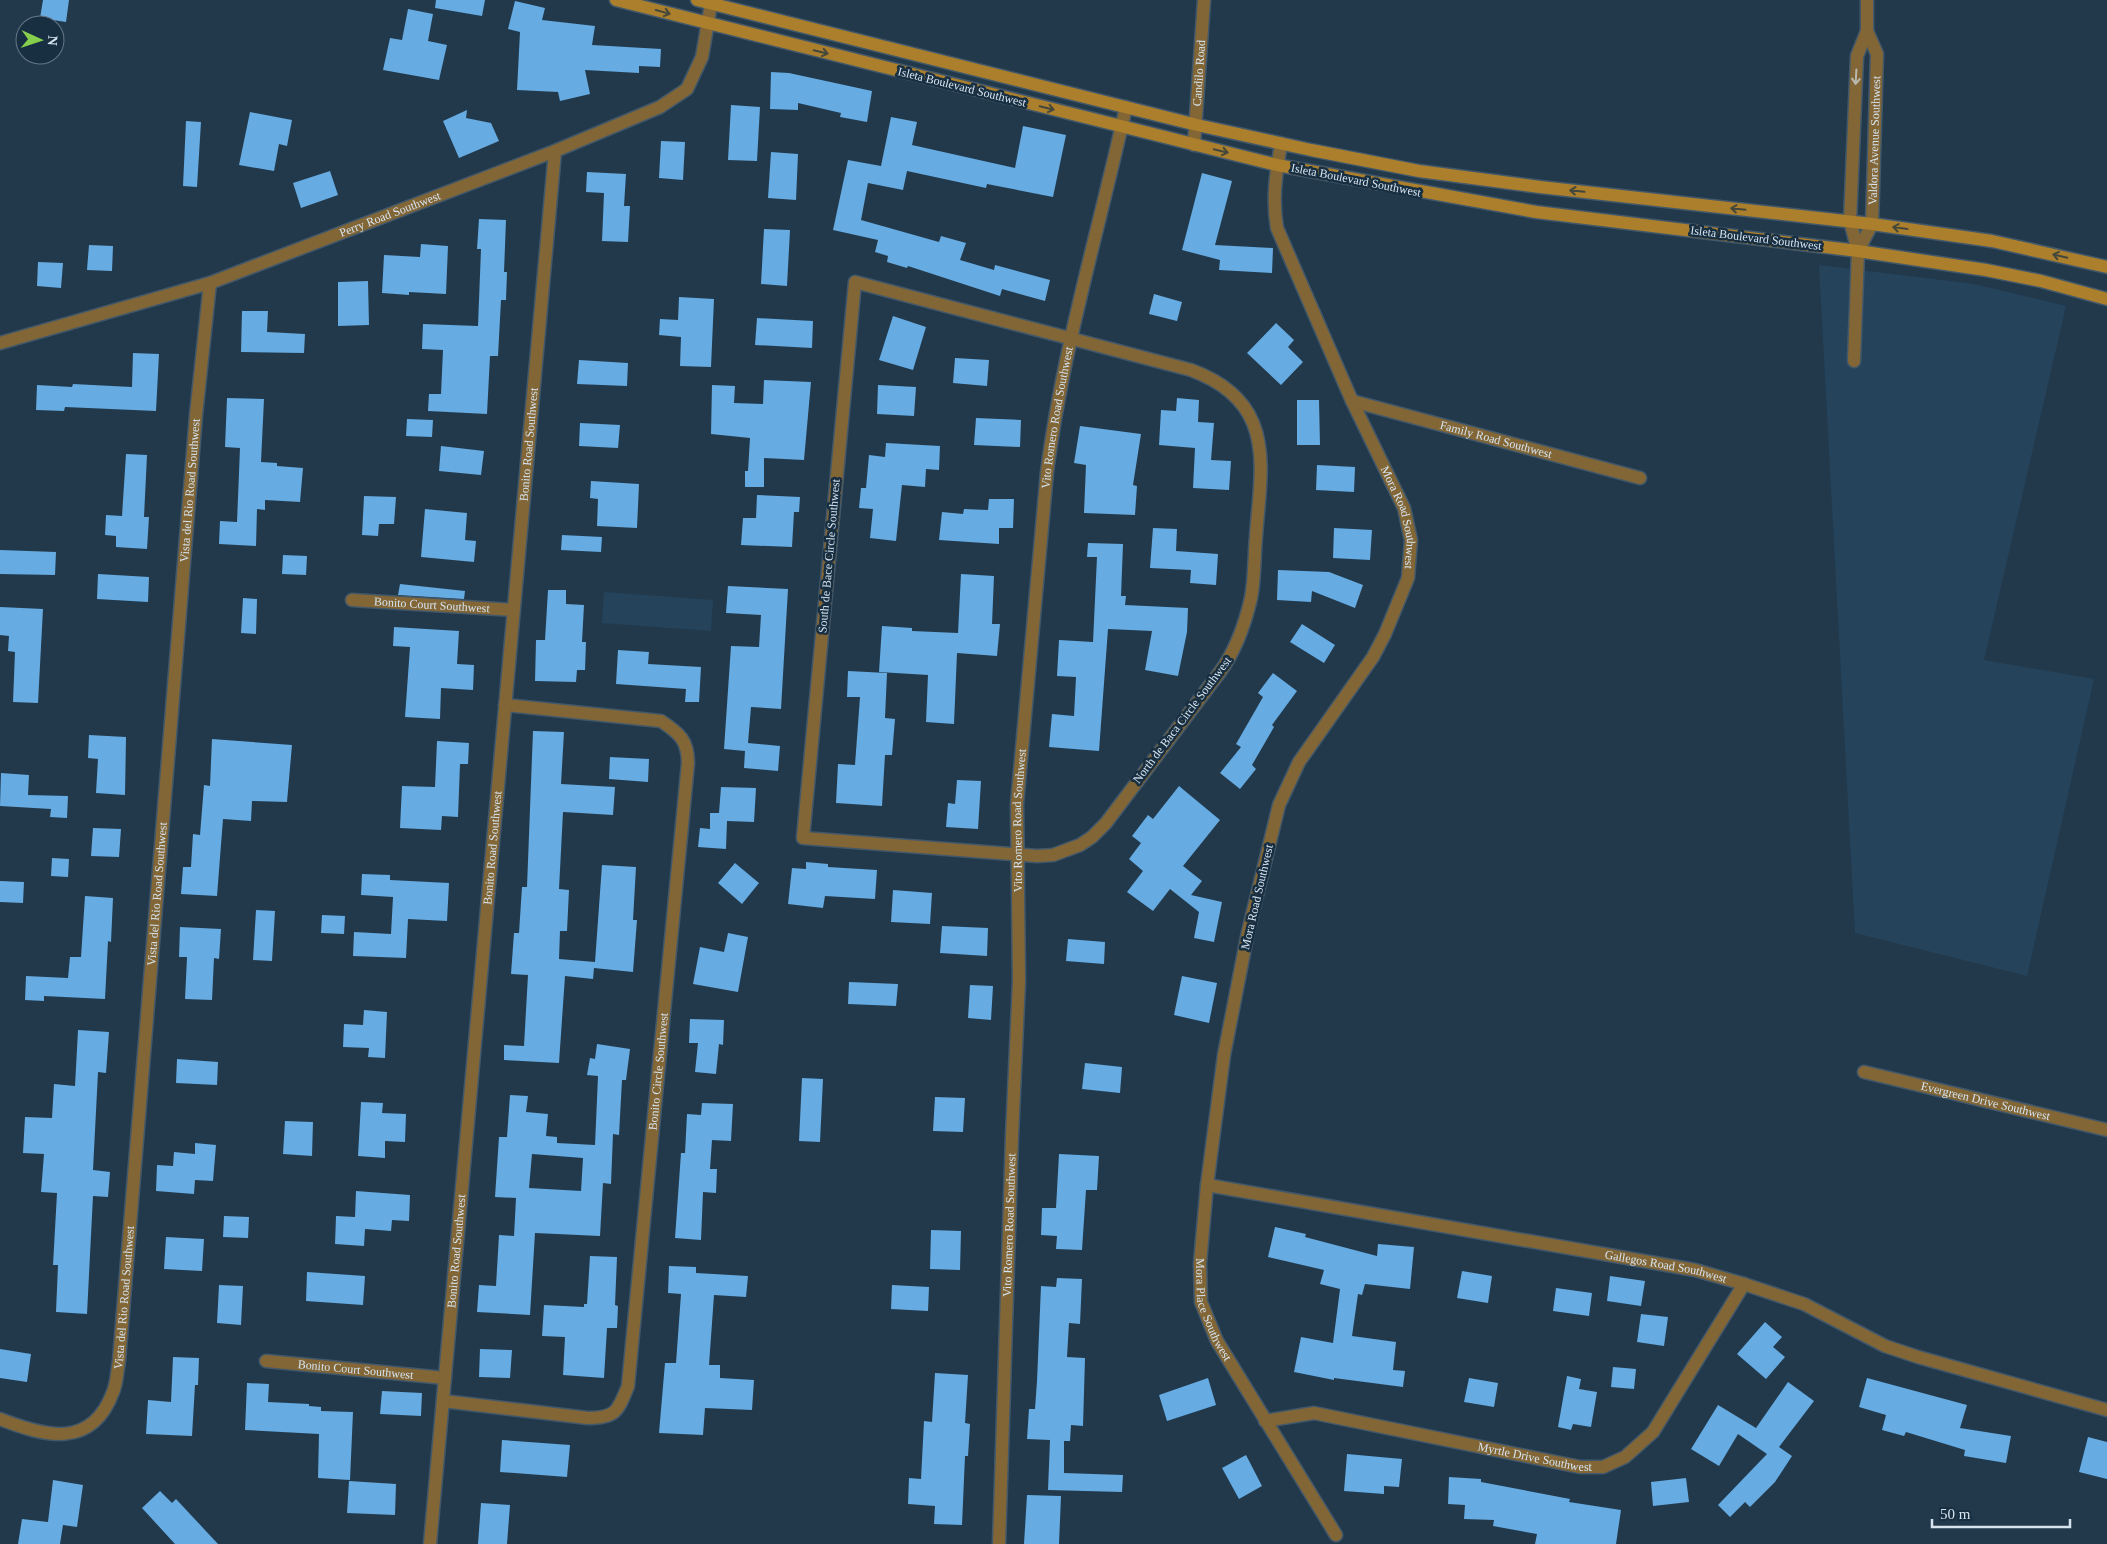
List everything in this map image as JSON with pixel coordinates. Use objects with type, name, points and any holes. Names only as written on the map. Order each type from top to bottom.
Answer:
[{"type":"main road","name":"Isleta Boulevard Southwest","points":[[616,0],[1277,165],[1536,212],[1858,251],[2014,276],[2107,299]]},
{"type":"main road","name":"Isleta Boulevard Southwest","points":[[697,0],[712,2],[1197,125],[1281,144],[1420,171],[1472,179],[1872,224],[1992,241],[2107,267]]},
{"type":"street","name":"Candilo Road","points":[[1194,145],[1197,125],[1204,0]]},
{"type":"street","name":"Valdora Avenue Southwest","points":[[1854,361],[1858,251],[1850,221],[1857,56],[1867,30],[1867,0]]},
{"type":"street","name":"Perry Road Southwest","points":[[0,343],[210,283],[554,151],[660,107],[687,88],[702,57],[712,2]]},
{"type":"street","name":"Valdora Avenue Southwest","points":[[1858,251],[1872,224],[1877,54],[1867,30]]},
{"type":"street","name":"Vito Romero Road Southwest","points":[[999,1544],[1011,1146],[1019,981],[1016,856],[1017,804],[1047,472],[1054,423],[1070,338],[1126,107]]},
{"type":"street","name":"Mora Road Southwest","points":[[1224,1055],[1248,932],[1280,805],[1299,762],[1373,657],[1385,634],[1408,578],[1412,540],[1404,508],[1352,401],[1277,228],[1273,207],[1281,144]]},
{"type":"street","name":"Bonito Road Southwest","points":[[430,1544],[554,151]]},
{"type":"street","name":"South de Bace Circle Southwest","points":[[1016,856],[803,838],[854,282],[1070,338]]},
{"type":"street","name":"Vista del Rio Road Southwest","points":[[0,1419],[21,1427],[53,1435],[72,1434],[88,1428],[103,1413],[114,1391],[120,1351],[196,415],[210,283]]},
{"type":"street","name":"North de Baca Circle Southwest","points":[[1016,856],[1053,855],[1069,850],[1092,837],[1106,823],[1230,657],[1242,631],[1253,583],[1260,463],[1257,434],[1245,408],[1225,387],[1204,374],[1070,338]]},
{"type":"street","name":"Family Road Southwest","points":[[1352,401],[1640,478]]},
{"type":"street","name":"Bonito Court Southwest","points":[[352,600],[513,610]]},
{"type":"street","name":"Bonito Circle Southwest","points":[[443,1401],[588,1418],[607,1418],[620,1406],[625,1393],[630,1366],[688,763],[688,748],[676,732],[661,721],[505,705]]},
{"type":"street","name":"Mora Place Southwest","points":[[1224,1055],[1207,1185],[1200,1263],[1201,1302],[1217,1341],[1336,1535]]},
{"type":"street","name":"Evergreen Drive Southwest","points":[[1864,1072],[2107,1130]]},
{"type":"street","name":"Gallegos Road Southwest","points":[[1207,1185],[1696,1270],[1804,1304],[1885,1346],[2107,1410]]},
{"type":"street","name":"Myrtle Drive Southwest","points":[[1265,1421],[1314,1413],[1580,1466],[1603,1468],[1626,1457],[1653,1432],[1744,1284]]},
{"type":"street","name":"Bonito Court Southwest","points":[[266,1361],[445,1378]]},
{"type":"shaded area","points":[[1819,265],[1974,284],[2066,306],[1984,660],[2094,679],[2027,976],[1855,933]]},
{"type":"shaded area","points":[[604,592],[713,600],[711,631],[602,623]]},
{"type":"building","points":[[43,0],[69,0],[66,22],[65,15],[40,15]]},
{"type":"building","points":[[436,0],[485,0],[482,16],[435,8]]},
{"type":"building","points":[[515,1],[545,8],[542,20],[595,26],[592,45],[661,49],[660,67],[639,66],[639,73],[585,70],[590,94],[560,101],[558,92],[517,90],[520,32],[508,29]]},
{"type":"building","points":[[408,9],[433,14],[428,41],[447,45],[439,80],[383,70],[390,38],[402,40]]},
{"type":"building","points":[[771,72],[789,73],[872,91],[867,122],[840,117],[841,113],[798,103],[798,110],[770,109]]},
{"type":"building","points":[[731,105],[760,107],[757,161],[728,160]]},
{"type":"building","points":[[467,110],[466,118],[491,123],[499,141],[459,158],[443,121]]},
{"type":"building","points":[[250,112],[292,120],[287,146],[279,144],[274,171],[239,165]]},
{"type":"building","points":[[891,117],[917,122],[912,145],[1015,168],[1023,126],[1066,135],[1053,197],[987,184],[986,188],[907,171],[903,190],[868,183],[861,220],[939,242],[941,236],[966,243],[960,260],[994,270],[995,265],[1050,280],[1045,301],[1002,289],[1000,296],[908,266],[907,268],[887,262],[888,256],[875,252],[878,240],[833,230],[848,160],[881,166]]},
{"type":"building","points":[[186,121],[201,122],[197,187],[183,186]]},
{"type":"building","points":[[661,141],[685,142],[683,180],[659,178]]},
{"type":"building","points":[[771,152],[798,154],[796,200],[768,198]]},
{"type":"building","points":[[330,171],[338,195],[301,208],[293,183]]},
{"type":"building","points":[[587,172],[626,174],[624,206],[630,206],[628,242],[602,241],[604,193],[586,192]]},
{"type":"building","points":[[1202,173],[1232,181],[1215,245],[1273,248],[1272,273],[1219,270],[1220,260],[1182,250]]},
{"type":"building","points":[[479,219],[506,220],[504,272],[507,272],[506,300],[501,300],[498,356],[490,356],[487,414],[428,411],[429,394],[441,394],[443,350],[422,349],[423,324],[478,326],[481,249],[477,249]]},
{"type":"building","points":[[764,229],[790,230],[787,286],[761,284]]},
{"type":"building","points":[[421,244],[448,246],[446,294],[409,292],[409,295],[382,293],[384,255],[420,257]]},
{"type":"building","points":[[89,245],[113,246],[112,271],[87,270]]},
{"type":"building","points":[[38,262],[63,263],[61,288],[37,286]]},
{"type":"building","points":[[368,281],[369,325],[338,326],[338,282]]},
{"type":"building","points":[[1154,294],[1182,302],[1177,321],[1149,314]]},
{"type":"building","points":[[679,297],[714,299],[711,367],[680,366],[681,337],[659,335],[660,319],[678,320]]},
{"type":"building","points":[[242,311],[268,311],[267,332],[305,334],[304,353],[241,352]]},
{"type":"building","points":[[893,316],[926,327],[913,370],[879,360]]},
{"type":"building","points":[[757,318],[813,321],[812,348],[755,345]]},
{"type":"building","points":[[1276,323],[1294,340],[1288,347],[1303,362],[1281,385],[1247,353]]},
{"type":"building","points":[[133,353],[159,354],[156,411],[65,407],[64,411],[36,410],[37,385],[72,387],[73,384],[132,387]]},
{"type":"building","points":[[955,358],[989,360],[987,386],[953,383]]},
{"type":"building","points":[[579,360],[628,363],[627,386],[577,384]]},
{"type":"building","points":[[764,380],[811,382],[804,460],[764,458],[764,487],[745,487],[745,471],[748,471],[750,438],[711,434],[712,385],[735,386],[734,403],[763,404]]},
{"type":"building","points":[[878,385],[916,387],[914,416],[877,414]]},
{"type":"building","points":[[227,398],[264,399],[261,462],[277,463],[277,466],[303,468],[300,502],[265,500],[265,510],[257,509],[256,546],[219,544],[220,521],[237,522],[240,448],[225,447]]},
{"type":"building","points":[[1177,398],[1199,400],[1198,422],[1214,423],[1211,460],[1231,461],[1229,490],[1193,488],[1195,448],[1159,445],[1161,410],[1176,411]]},
{"type":"building","points":[[1297,400],[1319,400],[1320,445],[1297,445]]},
{"type":"building","points":[[976,418],[1021,420],[1020,447],[974,445]]},
{"type":"building","points":[[407,419],[433,420],[432,437],[406,436]]},
{"type":"building","points":[[580,423],[620,425],[618,448],[579,446]]},
{"type":"building","points":[[1080,426],[1141,434],[1133,485],[1137,486],[1135,515],[1084,513],[1086,465],[1074,463]]},
{"type":"building","points":[[886,443],[940,446],[939,470],[926,469],[925,487],[902,485],[896,541],[870,538],[873,509],[859,508],[861,488],[866,488],[869,455],[885,457]]},
{"type":"building","points":[[441,446],[484,451],[481,475],[439,471]]},
{"type":"building","points":[[126,454],[147,455],[144,517],[149,517],[147,549],[116,547],[116,536],[105,535],[106,515],[122,516]]},
{"type":"building","points":[[1317,465],[1355,467],[1354,492],[1316,490]]},
{"type":"building","points":[[591,481],[639,484],[637,528],[597,526],[598,499],[590,498]]},
{"type":"building","points":[[757,495],[800,497],[799,512],[794,512],[792,547],[741,545],[743,518],[756,518]]},
{"type":"building","points":[[364,496],[396,497],[394,524],[379,524],[378,536],[362,535]]},
{"type":"building","points":[[989,499],[1014,499],[1013,528],[999,528],[999,544],[939,540],[942,512],[963,514],[964,509],[988,510]]},
{"type":"building","points":[[425,509],[467,513],[465,540],[476,541],[474,562],[421,557]]},
{"type":"building","points":[[1153,528],[1177,529],[1176,551],[1218,554],[1216,585],[1190,583],[1191,570],[1150,568]]},
{"type":"building","points":[[1334,528],[1372,530],[1370,560],[1333,558]]},
{"type":"building","points":[[562,535],[602,537],[601,552],[561,550]]},
{"type":"building","points":[[1088,543],[1123,544],[1121,596],[1126,596],[1125,605],[1188,608],[1187,632],[1178,676],[1145,670],[1152,631],[1108,629],[1099,751],[1049,747],[1052,714],[1074,716],[1076,677],[1057,676],[1059,640],[1093,642],[1097,557],[1087,557]]},
{"type":"building","points":[[0,550],[56,552],[55,575],[0,574]]},
{"type":"building","points":[[283,555],[307,556],[306,575],[282,574]]},
{"type":"building","points":[[1278,570],[1329,572],[1363,585],[1355,608],[1312,591],[1311,602],[1277,600]]},
{"type":"building","points":[[98,574],[149,577],[148,602],[97,599]]},
{"type":"building","points":[[961,574],[994,576],[992,624],[1000,624],[997,656],[957,653],[954,724],[926,722],[928,675],[879,672],[882,626],[912,628],[912,631],[958,633]]},
{"type":"building","points":[[400,584],[465,591],[464,599],[398,595]]},
{"type":"building","points":[[728,586],[788,589],[781,709],[751,707],[748,743],[780,746],[778,771],[744,768],[745,751],[724,749],[731,646],[759,647],[761,615],[726,613]]},
{"type":"building","points":[[548,590],[566,590],[566,604],[584,605],[582,642],[586,642],[585,670],[577,670],[576,682],[535,681],[536,640],[545,640]]},
{"type":"building","points":[[243,598],[257,599],[256,634],[241,633]]},
{"type":"building","points":[[0,607],[43,609],[38,703],[13,702],[15,652],[8,651],[9,636],[0,635]]},
{"type":"building","points":[[1302,624],[1335,645],[1324,663],[1290,642]]},
{"type":"building","points":[[394,627],[459,631],[457,664],[474,665],[473,690],[441,688],[440,719],[405,717],[410,647],[393,646]]},
{"type":"building","points":[[618,650],[649,652],[648,664],[701,667],[699,702],[685,702],[686,689],[616,684]]},
{"type":"building","points":[[848,671],[887,673],[885,718],[895,719],[892,755],[885,755],[882,806],[836,803],[838,764],[855,765],[860,697],[847,697]]},
{"type":"building","points":[[1273,673],[1297,691],[1272,725],[1274,727],[1252,765],[1256,769],[1240,789],[1220,773],[1241,747],[1236,744],[1263,697],[1258,693]]},
{"type":"building","points":[[533,731],[564,732],[561,784],[615,787],[613,815],[563,812],[559,889],[569,890],[567,931],[560,931],[559,959],[595,962],[602,865],[636,867],[633,920],[637,920],[633,972],[594,968],[593,979],[565,976],[559,1063],[504,1060],[504,1045],[524,1046],[528,975],[511,974],[514,933],[519,933],[522,887],[527,887]]},
{"type":"building","points":[[89,735],[126,737],[125,795],[96,793],[98,759],[88,758]]},
{"type":"building","points":[[212,739],[292,745],[287,802],[252,801],[251,821],[223,819],[217,896],[181,894],[183,867],[191,867],[193,834],[200,835],[204,785],[210,786]]},
{"type":"building","points":[[437,741],[469,743],[468,764],[460,764],[458,817],[442,816],[441,830],[400,828],[402,786],[435,787]]},
{"type":"building","points":[[610,757],[649,759],[648,782],[609,779]]},
{"type":"building","points":[[1,773],[29,775],[28,795],[68,796],[67,818],[50,817],[51,809],[0,806]]},
{"type":"building","points":[[957,780],[981,781],[978,829],[946,827],[948,803],[955,804]]},
{"type":"building","points":[[1179,786],[1220,820],[1183,866],[1202,881],[1191,895],[1222,902],[1214,942],[1194,938],[1199,912],[1170,889],[1153,911],[1127,892],[1143,871],[1129,859],[1141,843],[1132,836],[1148,815],[1153,819]]},
{"type":"building","points":[[721,787],[756,788],[754,822],[727,821],[726,849],[698,847],[700,828],[710,829],[710,813],[719,813]]},
{"type":"building","points":[[93,828],[121,829],[119,857],[91,856]]},
{"type":"building","points":[[52,858],[69,859],[68,877],[51,876]]},
{"type":"building","points":[[806,862],[828,864],[828,867],[877,870],[875,899],[825,896],[823,908],[788,904],[792,868],[806,869]]},
{"type":"building","points":[[735,863],[759,883],[742,904],[718,883]]},
{"type":"building","points":[[362,874],[390,875],[390,880],[449,883],[447,921],[408,919],[406,958],[353,956],[354,932],[391,934],[393,897],[361,895]]},
{"type":"building","points":[[0,881],[24,882],[23,903],[0,902]]},
{"type":"building","points":[[893,890],[932,893],[930,924],[891,922]]},
{"type":"building","points":[[85,896],[113,898],[111,942],[108,941],[105,999],[44,996],[44,1001],[25,1000],[26,976],[68,978],[70,957],[81,957]]},
{"type":"building","points":[[256,910],[275,911],[272,961],[253,960]]},
{"type":"building","points":[[322,915],[345,916],[344,934],[321,933]]},
{"type":"building","points":[[942,926],[988,928],[987,956],[940,953]]},
{"type":"building","points":[[180,927],[221,929],[219,959],[214,958],[212,1000],[185,999],[187,957],[179,957]]},
{"type":"building","points":[[728,933],[748,937],[738,992],[693,984],[700,947],[724,952]]},
{"type":"building","points":[[1068,939],[1105,942],[1104,964],[1066,961]]},
{"type":"building","points":[[1182,976],[1217,983],[1209,1023],[1174,1015]]},
{"type":"building","points":[[849,982],[898,984],[896,1006],[848,1004]]},
{"type":"building","points":[[970,985],[993,986],[991,1020],[968,1018]]},
{"type":"building","points":[[364,1010],[387,1012],[385,1058],[368,1057],[369,1048],[343,1047],[344,1024],[363,1025]]},
{"type":"building","points":[[690,1019],[724,1020],[723,1045],[719,1044],[716,1074],[695,1072],[698,1043],[689,1043]]},
{"type":"building","points":[[78,1030],[109,1032],[106,1073],[98,1072],[93,1170],[110,1172],[108,1197],[93,1196],[87,1314],[56,1312],[58,1265],[53,1265],[57,1193],[41,1192],[44,1154],[23,1153],[25,1117],[52,1118],[54,1084],[75,1086]]},
{"type":"building","points":[[597,1044],[630,1049],[626,1080],[622,1080],[619,1135],[613,1134],[611,1184],[603,1183],[600,1236],[535,1233],[530,1315],[477,1312],[479,1285],[496,1286],[499,1235],[514,1236],[516,1198],[495,1197],[499,1137],[507,1137],[510,1095],[528,1096],[526,1112],[548,1114],[546,1136],[557,1137],[557,1143],[595,1145],[598,1076],[587,1075],[590,1058],[595,1059]],"holes":[[[532,1154],[583,1158],[581,1191],[529,1188]]]},
{"type":"building","points":[[177,1059],[218,1062],[217,1085],[176,1083]]},
{"type":"building","points":[[1085,1063],[1122,1067],[1120,1093],[1082,1089]]},
{"type":"building","points":[[802,1078],[823,1079],[820,1142],[799,1141]]},
{"type":"building","points":[[935,1097],[965,1098],[963,1132],[933,1131]]},
{"type":"building","points":[[361,1102],[383,1103],[382,1113],[406,1114],[405,1142],[385,1141],[385,1158],[358,1156]]},
{"type":"building","points":[[702,1103],[733,1104],[731,1141],[712,1140],[710,1169],[717,1169],[716,1193],[703,1192],[701,1240],[675,1238],[681,1153],[685,1153],[687,1114],[701,1115]]},
{"type":"building","points":[[285,1121],[313,1122],[312,1156],[283,1154]]},
{"type":"building","points":[[195,1143],[216,1145],[213,1181],[195,1180],[194,1194],[156,1191],[157,1165],[173,1166],[174,1152],[195,1154]]},
{"type":"building","points":[[1059,1154],[1099,1156],[1097,1190],[1086,1190],[1082,1250],[1056,1249],[1057,1236],[1041,1235],[1042,1208],[1056,1208]]},
{"type":"building","points":[[356,1191],[410,1195],[409,1221],[392,1220],[391,1231],[365,1229],[364,1246],[335,1244],[336,1216],[355,1217]]},
{"type":"building","points":[[224,1216],[249,1217],[248,1238],[223,1237]]},
{"type":"building","points":[[1275,1227],[1306,1234],[1305,1237],[1377,1256],[1378,1244],[1414,1247],[1410,1289],[1365,1284],[1362,1295],[1358,1294],[1352,1336],[1396,1342],[1393,1370],[1405,1371],[1403,1387],[1334,1378],[1334,1380],[1294,1372],[1301,1337],[1333,1343],[1340,1289],[1320,1284],[1324,1270],[1268,1257]]},
{"type":"building","points":[[931,1230],[961,1231],[960,1270],[930,1269]]},
{"type":"building","points":[[166,1237],[204,1239],[202,1271],[164,1269]]},
{"type":"building","points":[[590,1256],[617,1257],[615,1305],[618,1306],[617,1328],[607,1328],[604,1378],[563,1375],[565,1337],[542,1336],[544,1305],[584,1307],[584,1304],[587,1304]]},
{"type":"building","points":[[669,1266],[696,1267],[696,1273],[748,1276],[746,1297],[714,1295],[709,1365],[720,1365],[720,1378],[754,1380],[752,1410],[705,1408],[703,1435],[659,1433],[665,1363],[676,1363],[681,1294],[668,1293]]},
{"type":"building","points":[[1462,1271],[1492,1276],[1488,1303],[1457,1298]]},
{"type":"building","points":[[307,1272],[365,1276],[363,1305],[306,1301]]},
{"type":"building","points":[[1610,1276],[1645,1281],[1641,1306],[1607,1301]]},
{"type":"building","points":[[1057,1278],[1082,1279],[1080,1324],[1069,1323],[1067,1357],[1085,1358],[1083,1426],[1071,1425],[1070,1441],[1064,1441],[1064,1473],[1123,1475],[1122,1492],[1048,1490],[1050,1440],[1027,1439],[1029,1409],[1035,1409],[1041,1286],[1056,1287]]},
{"type":"building","points":[[219,1285],[243,1286],[241,1325],[217,1323]]},
{"type":"building","points":[[892,1285],[929,1287],[928,1311],[891,1309]]},
{"type":"building","points":[[1556,1288],[1592,1293],[1589,1316],[1553,1311]]},
{"type":"building","points":[[1641,1314],[1668,1317],[1664,1346],[1637,1342]]},
{"type":"building","points":[[1765,1322],[1782,1337],[1773,1347],[1785,1357],[1766,1379],[1737,1354]]},
{"type":"building","points":[[0,1349],[31,1354],[27,1382],[0,1378]]},
{"type":"building","points":[[480,1349],[512,1350],[510,1378],[479,1377]]},
{"type":"building","points":[[173,1357],[199,1358],[198,1385],[195,1385],[192,1436],[146,1434],[148,1400],[171,1402]]},
{"type":"building","points":[[1613,1367],[1636,1369],[1634,1389],[1611,1387]]},
{"type":"building","points":[[935,1373],[968,1375],[965,1423],[970,1424],[968,1456],[965,1456],[962,1525],[934,1524],[935,1506],[908,1504],[909,1478],[921,1479],[924,1421],[932,1422]]},
{"type":"building","points":[[1567,1376],[1581,1379],[1579,1389],[1597,1392],[1591,1427],[1573,1424],[1571,1430],[1558,1427]]},
{"type":"building","points":[[1208,1378],[1216,1405],[1167,1421],[1159,1395]]},
{"type":"building","points":[[1469,1378],[1498,1383],[1494,1407],[1464,1402]]},
{"type":"building","points":[[1867,1378],[1967,1405],[1960,1428],[2011,1436],[2006,1463],[1964,1456],[1965,1450],[1906,1432],[1904,1436],[1882,1430],[1886,1415],[1859,1407]]},
{"type":"building","points":[[1788,1382],[1814,1401],[1779,1447],[1792,1456],[1775,1482],[1750,1507],[1745,1502],[1730,1517],[1718,1505],[1767,1454],[1738,1434],[1719,1466],[1691,1449],[1718,1405],[1756,1428]]},
{"type":"building","points":[[247,1383],[269,1384],[268,1402],[309,1404],[309,1406],[321,1407],[321,1411],[353,1412],[350,1480],[318,1478],[319,1434],[245,1430]]},
{"type":"building","points":[[382,1391],[422,1393],[421,1416],[380,1414]]},
{"type":"building","points":[[2088,1437],[2107,1442],[2107,1479],[2079,1472]]},
{"type":"building","points":[[502,1440],[570,1445],[567,1477],[500,1472]]},
{"type":"building","points":[[1347,1454],[1402,1459],[1399,1487],[1384,1486],[1384,1494],[1344,1491]]},
{"type":"building","points":[[1246,1455],[1262,1486],[1239,1499],[1222,1468]]},
{"type":"building","points":[[1449,1477],[1481,1479],[1481,1482],[1570,1499],[1569,1502],[1621,1510],[1616,1544],[1535,1544],[1537,1534],[1493,1526],[1494,1520],[1464,1519],[1465,1505],[1448,1504]]},
{"type":"building","points":[[1686,1478],[1689,1502],[1653,1506],[1651,1482]]},
{"type":"building","points":[[53,1480],[83,1485],[77,1527],[63,1525],[60,1544],[18,1544],[22,1519],[48,1522]]},
{"type":"building","points":[[349,1481],[396,1484],[395,1515],[347,1513]]},
{"type":"building","points":[[160,1491],[172,1503],[176,1499],[218,1544],[175,1544],[142,1508]]},
{"type":"building","points":[[1027,1495],[1061,1496],[1059,1544],[1024,1544]]},
{"type":"building","points":[[481,1503],[510,1505],[507,1544],[478,1544]]}]
